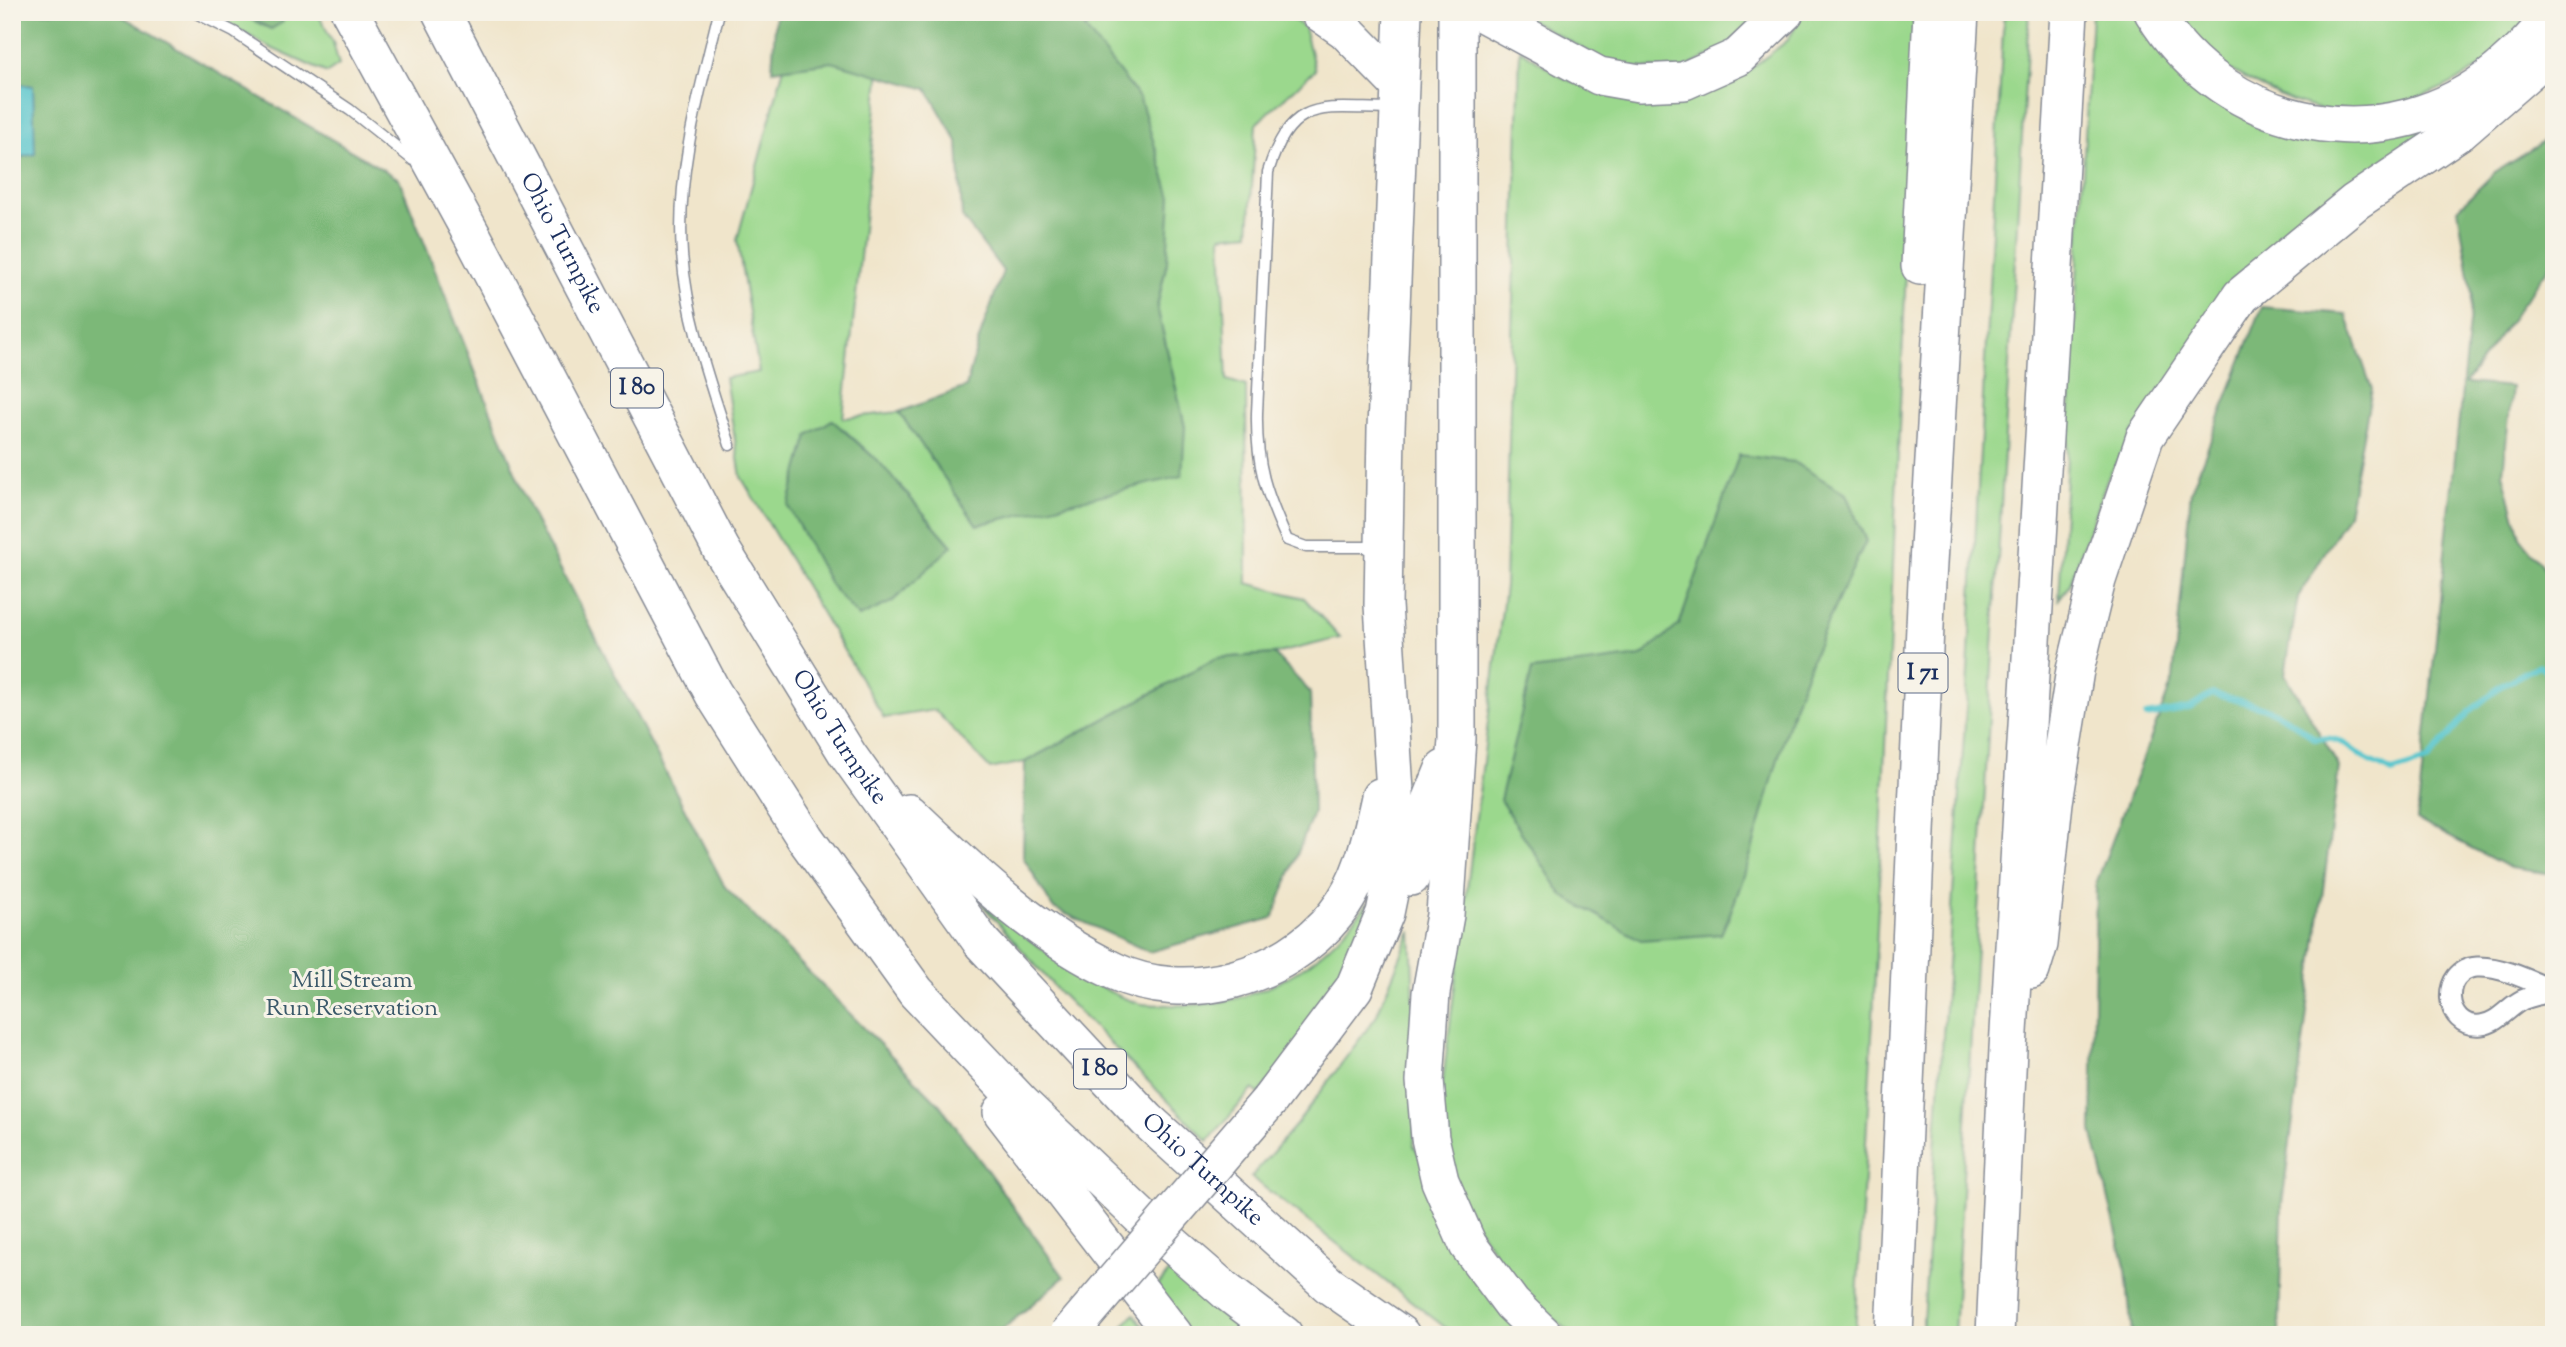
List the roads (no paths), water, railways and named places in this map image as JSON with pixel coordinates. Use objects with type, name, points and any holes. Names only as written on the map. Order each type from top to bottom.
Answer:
[{"type":"highway","points":[[350,12],[473,237],[713,693],[805,838],[916,992],[951,1049],[1043,1162],[1174,1335]]},
{"type":"highway","name":"Ohio Turnpike","points":[[441,12],[721,549],[848,755],[982,943],[1147,1120],[1329,1285],[1401,1335]]},
{"type":"highway","points":[[1320,12],[1345,30],[1398,96]]},
{"type":"highway","points":[[1457,12],[1457,739],[1445,915],[1430,1005],[1425,1082],[1430,1138],[1440,1181],[1468,1245],[1512,1304],[1544,1335]]},
{"type":"highway","points":[[1480,12],[1599,76],[1639,83],[1684,80],[1738,57],[1781,20],[1785,12]]},
{"type":"highway","points":[[1927,581],[1916,339],[1932,12]]},
{"type":"highway","name":"I 71","points":[[1894,1335],[1927,581],[1960,12]]},
{"type":"highway","points":[[1995,1335],[2008,1049],[2069,12]]},
{"type":"highway","points":[[2153,12],[2182,54],[2218,83],[2252,104],[2290,118],[2332,125],[2383,123],[2433,109],[2457,97],[2481,84],[2518,54],[2545,24],[2551,12]]},
{"type":"highway","points":[[1091,1335],[1278,1105],[1354,988],[1385,913],[1395,836],[1383,605],[1402,21]]},
{"type":"highway","points":[[2008,1049],[2039,944],[2054,802],[2075,670],[2097,580],[2145,437],[2241,296],[2355,202],[2459,132],[2535,66],[2554,45]]},
{"type":"highway","points":[[1068,1335],[1362,1009],[1402,926],[1419,831],[1457,739]]},
{"type":"highway","points":[[848,755],[984,885],[1067,946],[1117,972],[1177,987],[1222,982],[1267,969],[1304,945],[1335,915],[1357,877],[1371,838],[1391,748]]},
{"type":"highway","points":[[916,992],[1022,1104],[1142,1217],[1226,1291],[1284,1335]]},
{"type":"street","points":[[2479,967],[2523,978],[2554,992],[2521,1000],[2491,1022],[2482,1025],[2463,1021],[2456,1015],[2449,997],[2455,979],[2469,968],[2479,967]]},
{"type":"lane","points":[[194,12],[234,32],[408,153],[473,237]]},
{"type":"lane","points":[[719,12],[688,143],[682,198],[682,253],[689,304],[730,445]]},
{"type":"lane","points":[[1384,547],[1306,547],[1287,540],[1264,489],[1256,444],[1268,172],[1278,141],[1299,117],[1317,109],[1398,96]]},
{"type":"water","points":[[12,83],[33,86],[35,154],[12,159]]},
{"type":"waterway","points":[[2146,716],[2190,708],[2212,694],[2267,709],[2290,720],[2315,739],[2337,740],[2392,772],[2427,761],[2469,712],[2502,685],[2539,665],[2554,677]]},
{"type":"park label","name":"Mill Stream Run Reservation","points":[[352,995]]}]
